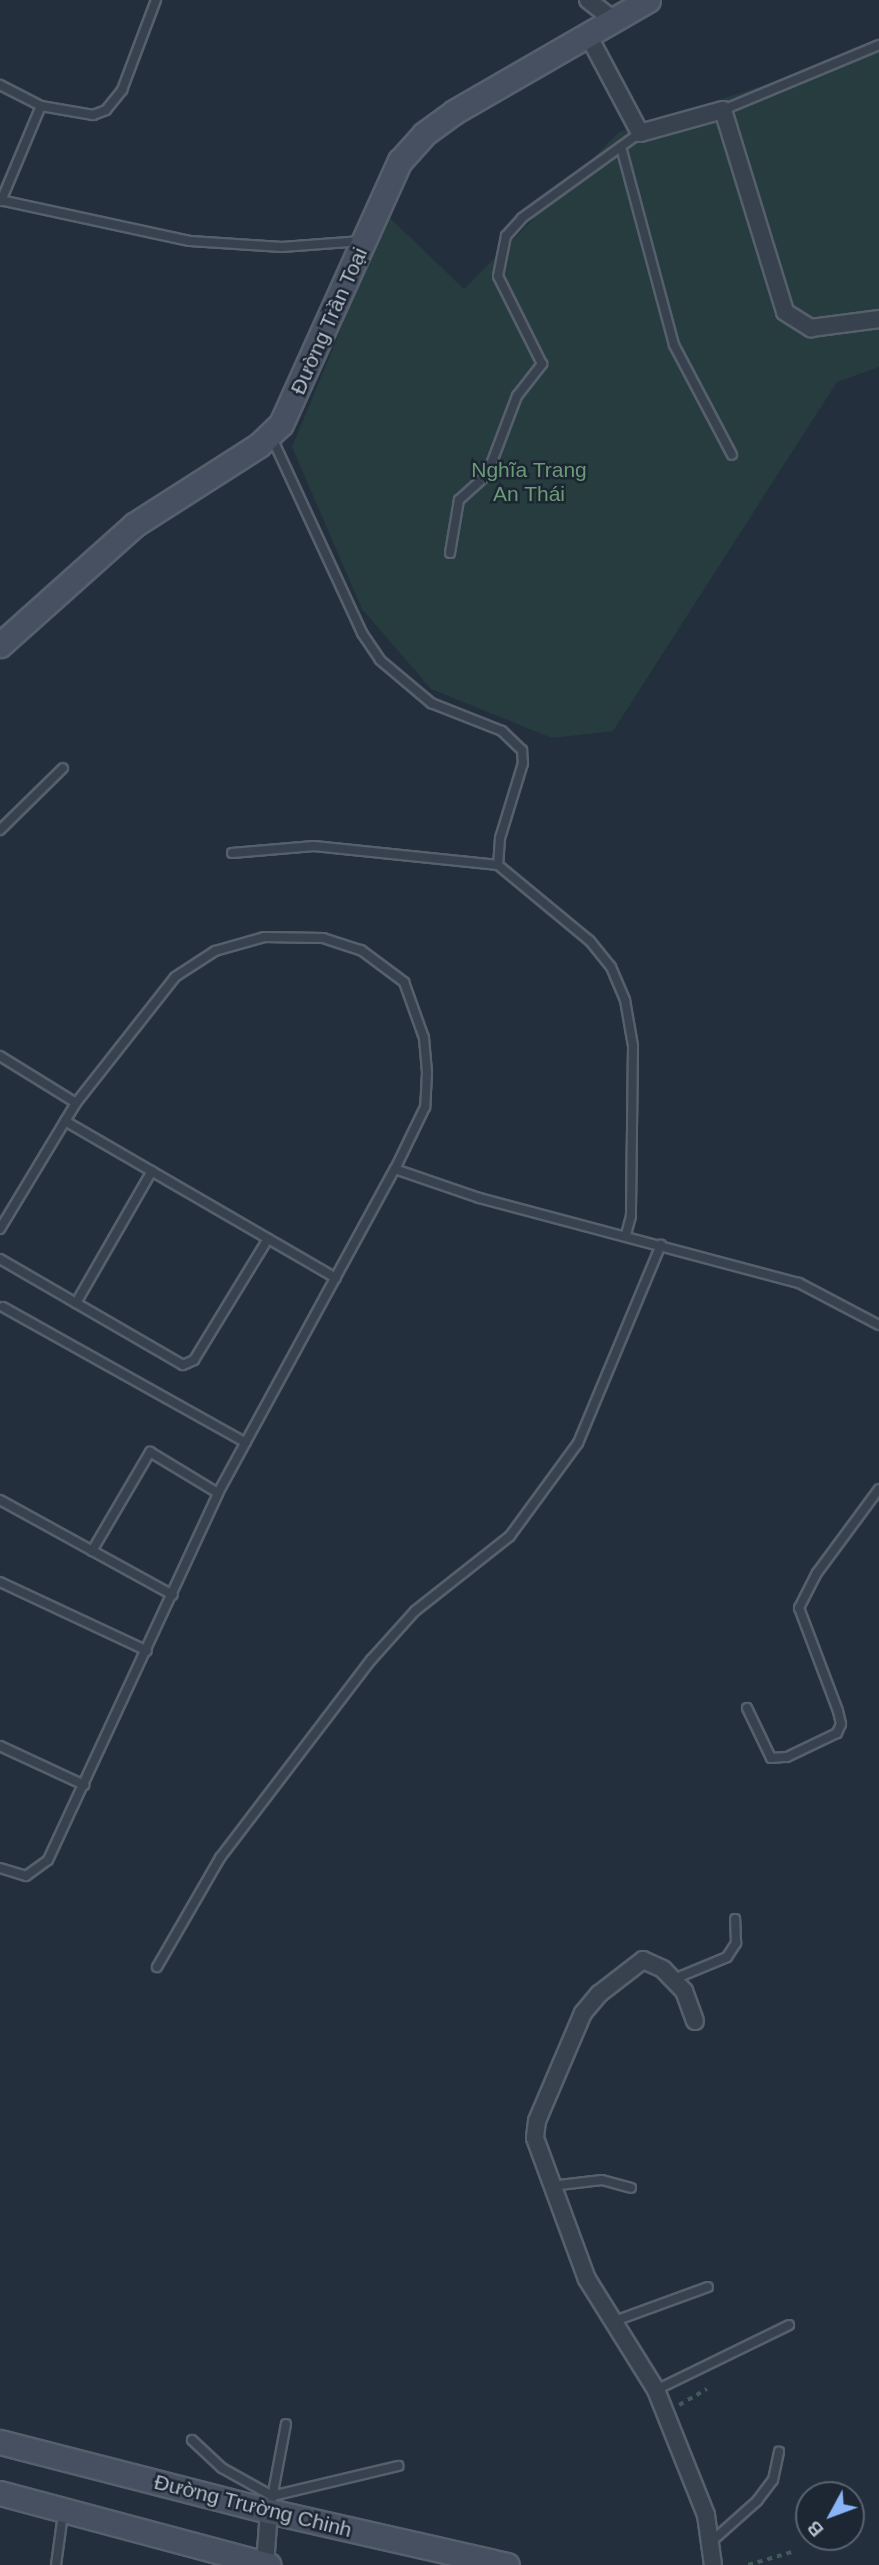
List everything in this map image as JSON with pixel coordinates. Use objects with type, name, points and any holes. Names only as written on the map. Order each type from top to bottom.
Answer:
[{"type":"street","points":[[588,0],[614,20]]},
{"type":"street","name":"Đường Trần Toại","points":[[0,645],[134,525],[271,436],[292,404],[400,161],[425,134],[454,112],[648,0]]},
{"type":"street","points":[[587,35],[640,133],[723,110],[785,312],[811,328],[879,319]]},
{"type":"street","points":[[695,2021],[692,2004],[674,1979],[643,1960],[599,1994],[583,2013],[537,2121],[537,2147],[587,2279],[656,2390],[706,2515],[713,2565]]},
{"type":"street","name":"Đường Trường Chinh","points":[[0,2442],[271,2503],[507,2565]]},
{"type":"street","points":[[0,2493],[266,2565],[271,2503]]},
{"type":"lane","points":[[0,85],[41,106],[93,115],[106,110],[122,90],[156,0]]},
{"type":"lane","points":[[723,110],[879,45]]},
{"type":"lane","points":[[41,106],[1,200],[190,241],[282,247],[365,241]]},
{"type":"lane","points":[[450,554],[459,500],[487,475],[517,396],[542,364],[498,276],[506,236],[522,218],[640,133]]},
{"type":"lane","points":[[621,147],[643,215],[674,345],[732,455]]},
{"type":"lane","points":[[271,436],[362,633],[380,660],[431,703],[502,732],[522,750],[523,763],[500,838],[498,865]]},
{"type":"lane","points":[[0,830],[63,768]]},
{"type":"lane","points":[[232,853],[314,846],[498,865],[590,940],[611,967],[625,1000],[633,1046],[631,1216],[626,1236]]},
{"type":"lane","points":[[0,1228],[76,1103],[175,977],[236,942],[294,934],[323,937],[361,950],[384,964],[404,982],[415,1006],[424,1038],[425,1107],[395,1169],[218,1493],[48,1860],[26,1876],[0,1868]]},
{"type":"lane","points":[[0,1056],[76,1103]]},
{"type":"lane","points":[[65,1121],[336,1278]]},
{"type":"lane","points":[[395,1169],[479,1198],[799,1283],[879,1325]]},
{"type":"lane","points":[[76,1303],[152,1171]]},
{"type":"lane","points":[[0,1259],[183,1365],[191,1363],[268,1239]]},
{"type":"lane","points":[[157,1967],[220,1858],[371,1660],[415,1611],[452,1586],[510,1536],[578,1443],[661,1245]]},
{"type":"lane","points":[[3,1307],[246,1443]]},
{"type":"lane","points":[[92,1551],[150,1452],[218,1493]]},
{"type":"lane","points":[[747,1708],[771,1758],[787,1757],[837,1733],[841,1724],[838,1711],[799,1608],[817,1573],[879,1489]]},
{"type":"lane","points":[[0,1500],[173,1595]]},
{"type":"lane","points":[[0,1582],[147,1651]]},
{"type":"lane","points":[[0,1746],[84,1785]]},
{"type":"lane","points":[[674,1979],[733,1951],[735,1919]]},
{"type":"lane","points":[[551,2186],[602,2180],[631,2188]]},
{"type":"lane","points":[[612,2322],[708,2287]]},
{"type":"lane","points":[[656,2390],[789,2325]]},
{"type":"lane","points":[[271,2503],[286,2424]]},
{"type":"lane","points":[[192,2440],[222,2468],[271,2503]]},
{"type":"lane","points":[[711,2542],[757,2501],[773,2480],[779,2452]]},
{"type":"lane","points":[[271,2503],[398,2466]]},
{"type":"lane","points":[[56,2565],[63,2511]]},
{"type":"path","points":[[665,2412],[707,2389]]},
{"type":"path","points":[[748,2565],[792,2552]]},
{"type":"green space","name":"Nghĩa Trang An Thái","points":[[879,48],[879,367],[837,382],[613,731],[552,738],[431,689],[362,609],[292,447],[388,216],[464,289],[619,132]]}]
